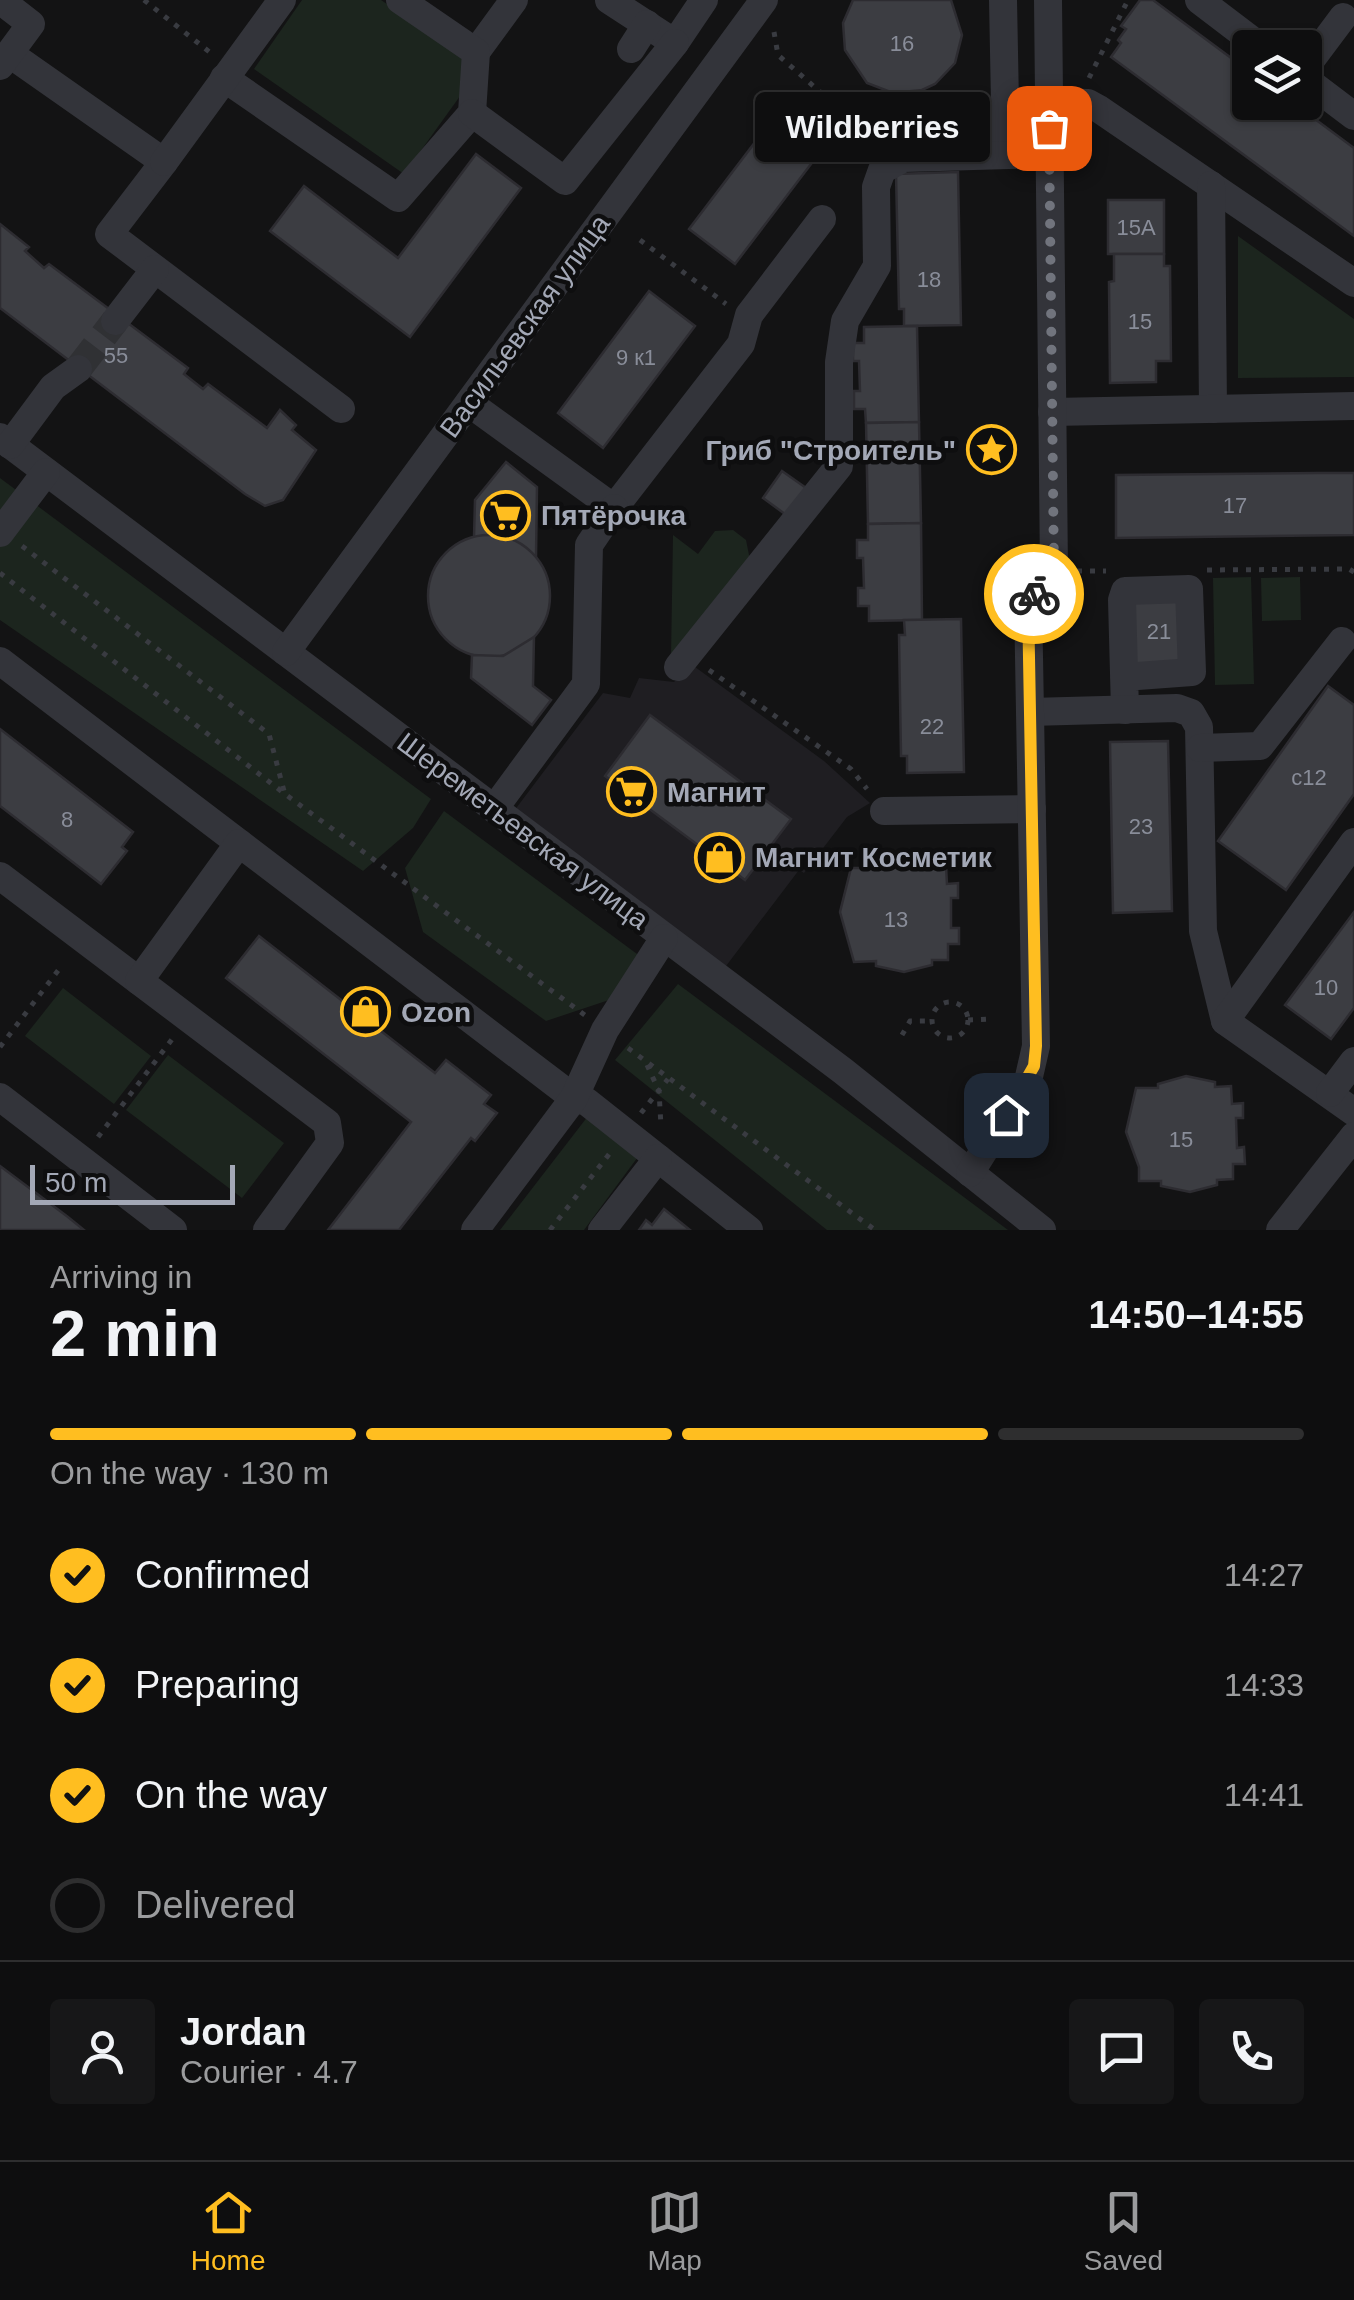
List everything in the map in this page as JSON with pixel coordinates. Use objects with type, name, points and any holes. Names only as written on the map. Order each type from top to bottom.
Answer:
[{"type":"street","points":[[0,0],[31,24],[5,60],[164,162]]},
{"type":"street","points":[[282,0],[109,234],[341,409]]},
{"type":"street","points":[[400,0],[476,52]]},
{"type":"street","points":[[227,73],[398,198],[472,113],[476,52],[514,0]]},
{"type":"street","points":[[610,0],[674,43]]},
{"type":"street","points":[[472,113],[565,182],[704,0]]},
{"type":"street","name":"Васильевская улица","points":[[286,652],[764,0]]},
{"type":"street","points":[[1003,0],[1006,155]]},
{"type":"street","points":[[970,1172],[1034,1066],[1028,602],[1054,572],[1049,154],[1063,102],[1048,0]]},
{"type":"street","points":[[1198,0],[1238,30]]},
{"type":"street","points":[[1322,42],[1340,14]]},
{"type":"street","points":[[632,48],[647,24]]},
{"type":"street","points":[[1322,92],[1354,116]]},
{"type":"street","points":[[1063,102],[1100,109],[1354,284]]},
{"type":"street","points":[[683,661],[839,466],[840,362],[845,321],[877,266],[876,187],[882,170],[896,159],[1049,154]]},
{"type":"street","points":[[1210,185],[1212,409]]},
{"type":"street","points":[[494,809],[586,684],[589,545],[741,344],[749,315],[822,218]]},
{"type":"street","points":[[115,321],[155,269]]},
{"type":"street","points":[[5,441],[54,387],[78,368]]},
{"type":"street","points":[[469,403],[614,508]]},
{"type":"street","points":[[1052,412],[1354,406]]},
{"type":"street","name":"Шереметьевская улица","points":[[5,441],[664,938],[1042,1230]]},
{"type":"street","points":[[1,531],[46,472]]},
{"type":"street","points":[[1200,748],[1268,753],[1350,639]]},
{"type":"street","points":[[0,661],[574,1098],[586,1102],[749,1230]]},
{"type":"street","points":[[1124,676],[1125,710]]},
{"type":"street","points":[[1030,712],[1177,708],[1191,713],[1199,727],[1203,931],[1225,1021],[1354,1112]]},
{"type":"street","points":[[884,811],[1032,809]]},
{"type":"street","points":[[1225,1021],[1354,842]]},
{"type":"street","points":[[138,980],[239,843]]},
{"type":"street","points":[[0,876],[328,1122],[332,1132],[330,1143],[266,1230]]},
{"type":"street","points":[[475,1230],[574,1098],[604,1030],[664,938]]},
{"type":"street","points":[[1330,1093],[1354,1061]]},
{"type":"street","points":[[0,1097],[173,1230]]},
{"type":"street","points":[[1280,1230],[1354,1136]]},
{"type":"street","points":[[602,1230],[658,1158]]},
{"type":"path","points":[[144,0],[227,73]]},
{"type":"path","points":[[1063,102],[1128,0]]},
{"type":"path","points":[[778,56],[896,159]]},
{"type":"path","points":[[640,240],[738,313]]},
{"type":"path","points":[[1,531],[269,734],[285,794]]},
{"type":"path","points":[[0,573],[285,794],[588,1018]]},
{"type":"path","points":[[683,661],[851,769],[884,811]]},
{"type":"path","points":[[0,1047],[60,968]]},
{"type":"path","points":[[950,1001],[964,1008],[968,1020],[964,1031],[950,1038],[936,1031],[932,1021],[936,1008],[950,1001]]},
{"type":"path","points":[[81,1159],[188,1018]]},
{"type":"path","points":[[968,1020],[992,1019]]},
{"type":"path","points":[[902,1036],[910,1021],[932,1021]]},
{"type":"path","points":[[620,1042],[875,1230]]},
{"type":"path","points":[[646,1062],[659,1091],[662,1134],[658,1158]]},
{"type":"shaded area","points":[[302,0],[381,0],[465,58],[468,85],[404,174],[254,69]]},
{"type":"shaded area","points":[[1238,236],[1354,319],[1354,377],[1238,378]]},
{"type":"shaded area","points":[[0,478],[431,799],[413,828],[363,871],[0,620]]},
{"type":"shaded area","points":[[733,530],[746,540],[750,560],[671,656],[673,535],[698,554],[715,531]]},
{"type":"shaded area","points":[[1251,577],[1254,684],[1215,685],[1213,578]]},
{"type":"shaded area","points":[[1300,577],[1301,620],[1262,621],[1261,578]]},
{"type":"shaded area","points":[[691,664],[824,761],[870,803],[847,817],[804,873],[799,870],[723,970],[514,811],[603,693],[630,698],[639,678],[674,682]]},
{"type":"shaded area","points":[[444,811],[656,968],[612,999],[546,1021],[423,932],[405,868]]},
{"type":"shaded area","points":[[678,984],[1008,1230],[827,1230],[615,1060]]},
{"type":"shaded area","points":[[63,988],[151,1056],[114,1104],[25,1036]]},
{"type":"shaded area","points":[[168,1055],[284,1143],[242,1198],[126,1110]]},
{"type":"shaded area","points":[[595,1107],[646,1146],[584,1230],[500,1230]]},
{"type":"building","points":[[853,0],[951,0],[962,35],[955,63],[935,84],[922,90],[893,93],[867,83],[845,50],[843,23]]},
{"type":"building","points":[[1140,0],[1153,0],[1232,59],[1232,120],[1316,120],[1354,148],[1354,236],[1111,57],[1126,29],[1121,26]]},
{"type":"building","points":[[781,108],[827,143],[735,264],[689,229]]},
{"type":"building","points":[[476,154],[521,188],[410,337],[270,231],[304,186],[398,258]]},
{"type":"building","points":[[958,172],[961,325],[904,326],[904,309],[899,309],[896,174]]},
{"type":"building","points":[[1108,200],[1164,200],[1164,254],[1108,254]]},
{"type":"building","points":[[0,224],[29,247],[25,251],[44,268],[49,264],[188,368],[184,374],[203,389],[208,384],[267,428],[280,410],[296,425],[292,430],[316,450],[283,500],[265,506],[245,494],[0,308]]},
{"type":"building","points":[[1114,254],[1164,254],[1164,266],[1170,266],[1171,361],[1156,361],[1156,382],[1110,383],[1109,282],[1114,281]]},
{"type":"building","points":[[649,291],[695,326],[603,448],[558,413]]},
{"type":"building","points":[[917,326],[919,422],[866,423],[865,409],[854,409],[854,391],[860,391],[859,361],[853,361],[853,343],[864,343],[864,327]]},
{"type":"building","points":[[919,422],[921,523],[868,524],[866,423]]},
{"type":"building","name":"Пятёрочка","points":[[506,462],[537,487],[536,558],[506,538],[474,537],[475,500]]},
{"type":"building","points":[[782,471],[809,490],[789,517],[763,498]]},
{"type":"building","points":[[1354,473],[1354,535],[1116,538],[1116,475]]},
{"type":"building","points":[[921,523],[922,620],[869,621],[869,606],[858,606],[858,588],[864,588],[863,558],[857,558],[857,540],[868,540],[868,524]]},
{"type":"building","points":[[489,535],[512,540],[532,553],[545,573],[550,596],[545,619],[532,639],[512,652],[489,657],[466,652],[446,639],[433,619],[428,596],[433,573],[446,553],[466,540]]},
{"type":"building","points":[[1184,597],[1184,664],[1135,665],[1134,598]]},
{"type":"building","points":[[961,619],[964,772],[907,773],[907,756],[901,756],[899,635],[905,635],[904,620]]},
{"type":"building","points":[[534,637],[533,686],[551,700],[532,725],[471,678],[472,655],[503,656]]},
{"type":"building","points":[[1328,686],[1354,705],[1354,794],[1286,890],[1218,841]]},
{"type":"building","points":[[650,715],[791,819],[745,880],[605,776]]},
{"type":"building","points":[[0,729],[133,832],[122,847],[127,851],[101,884],[0,806]]},
{"type":"building","points":[[1168,741],[1172,911],[1113,913],[1110,742]]},
{"type":"building","points":[[901,856],[929,862],[930,867],[946,866],[947,884],[958,883],[958,898],[951,898],[951,928],[959,928],[959,944],[948,944],[948,960],[932,960],[932,965],[904,972],[876,966],[876,961],[854,962],[840,912],[851,868],[873,868],[873,864]]},
{"type":"building","points":[[1354,912],[1354,1008],[1331,1039],[1285,1005]]},
{"type":"building","points":[[259,936],[435,1073],[446,1060],[491,1095],[484,1104],[497,1113],[475,1141],[471,1138],[399,1230],[328,1230],[411,1122],[226,978]]},
{"type":"building","points":[[1186,1076],[1215,1082],[1215,1087],[1231,1086],[1232,1104],[1243,1103],[1243,1118],[1236,1118],[1237,1148],[1244,1147],[1245,1164],[1233,1164],[1233,1179],[1217,1180],[1217,1185],[1190,1192],[1161,1186],[1161,1181],[1139,1181],[1139,1167],[1126,1132],[1136,1088],[1158,1088],[1158,1084]]},
{"type":"building","points":[[0,1166],[68,1217],[84,1230],[0,1230]]},
{"type":"building","points":[[664,1209],[690,1230],[639,1230],[646,1220],[652,1225]]},
{"type":"tunnel","points":[[78,369],[115,321]]},
{"type":"way so far","points":[[1034,594],[1054,572],[1049,128]]},
{"type":"place","name":"Wildberries","points":[[1049,128]]},
{"type":"place","name":"Гриб \"Строитель\"","points":[[991,450]]},
{"type":"place","name":"Пятёрочка","points":[[506,515]]},
{"type":"place","name":"Магнит","points":[[632,792]]},
{"type":"place","name":"Магнит Косметик","points":[[720,857]]},
{"type":"place","name":"Ozon","points":[[366,1012]]},
{"type":"route","points":[[1006,1115],[1028,1081],[1036,1046],[1028,602],[1034,594]]}]
